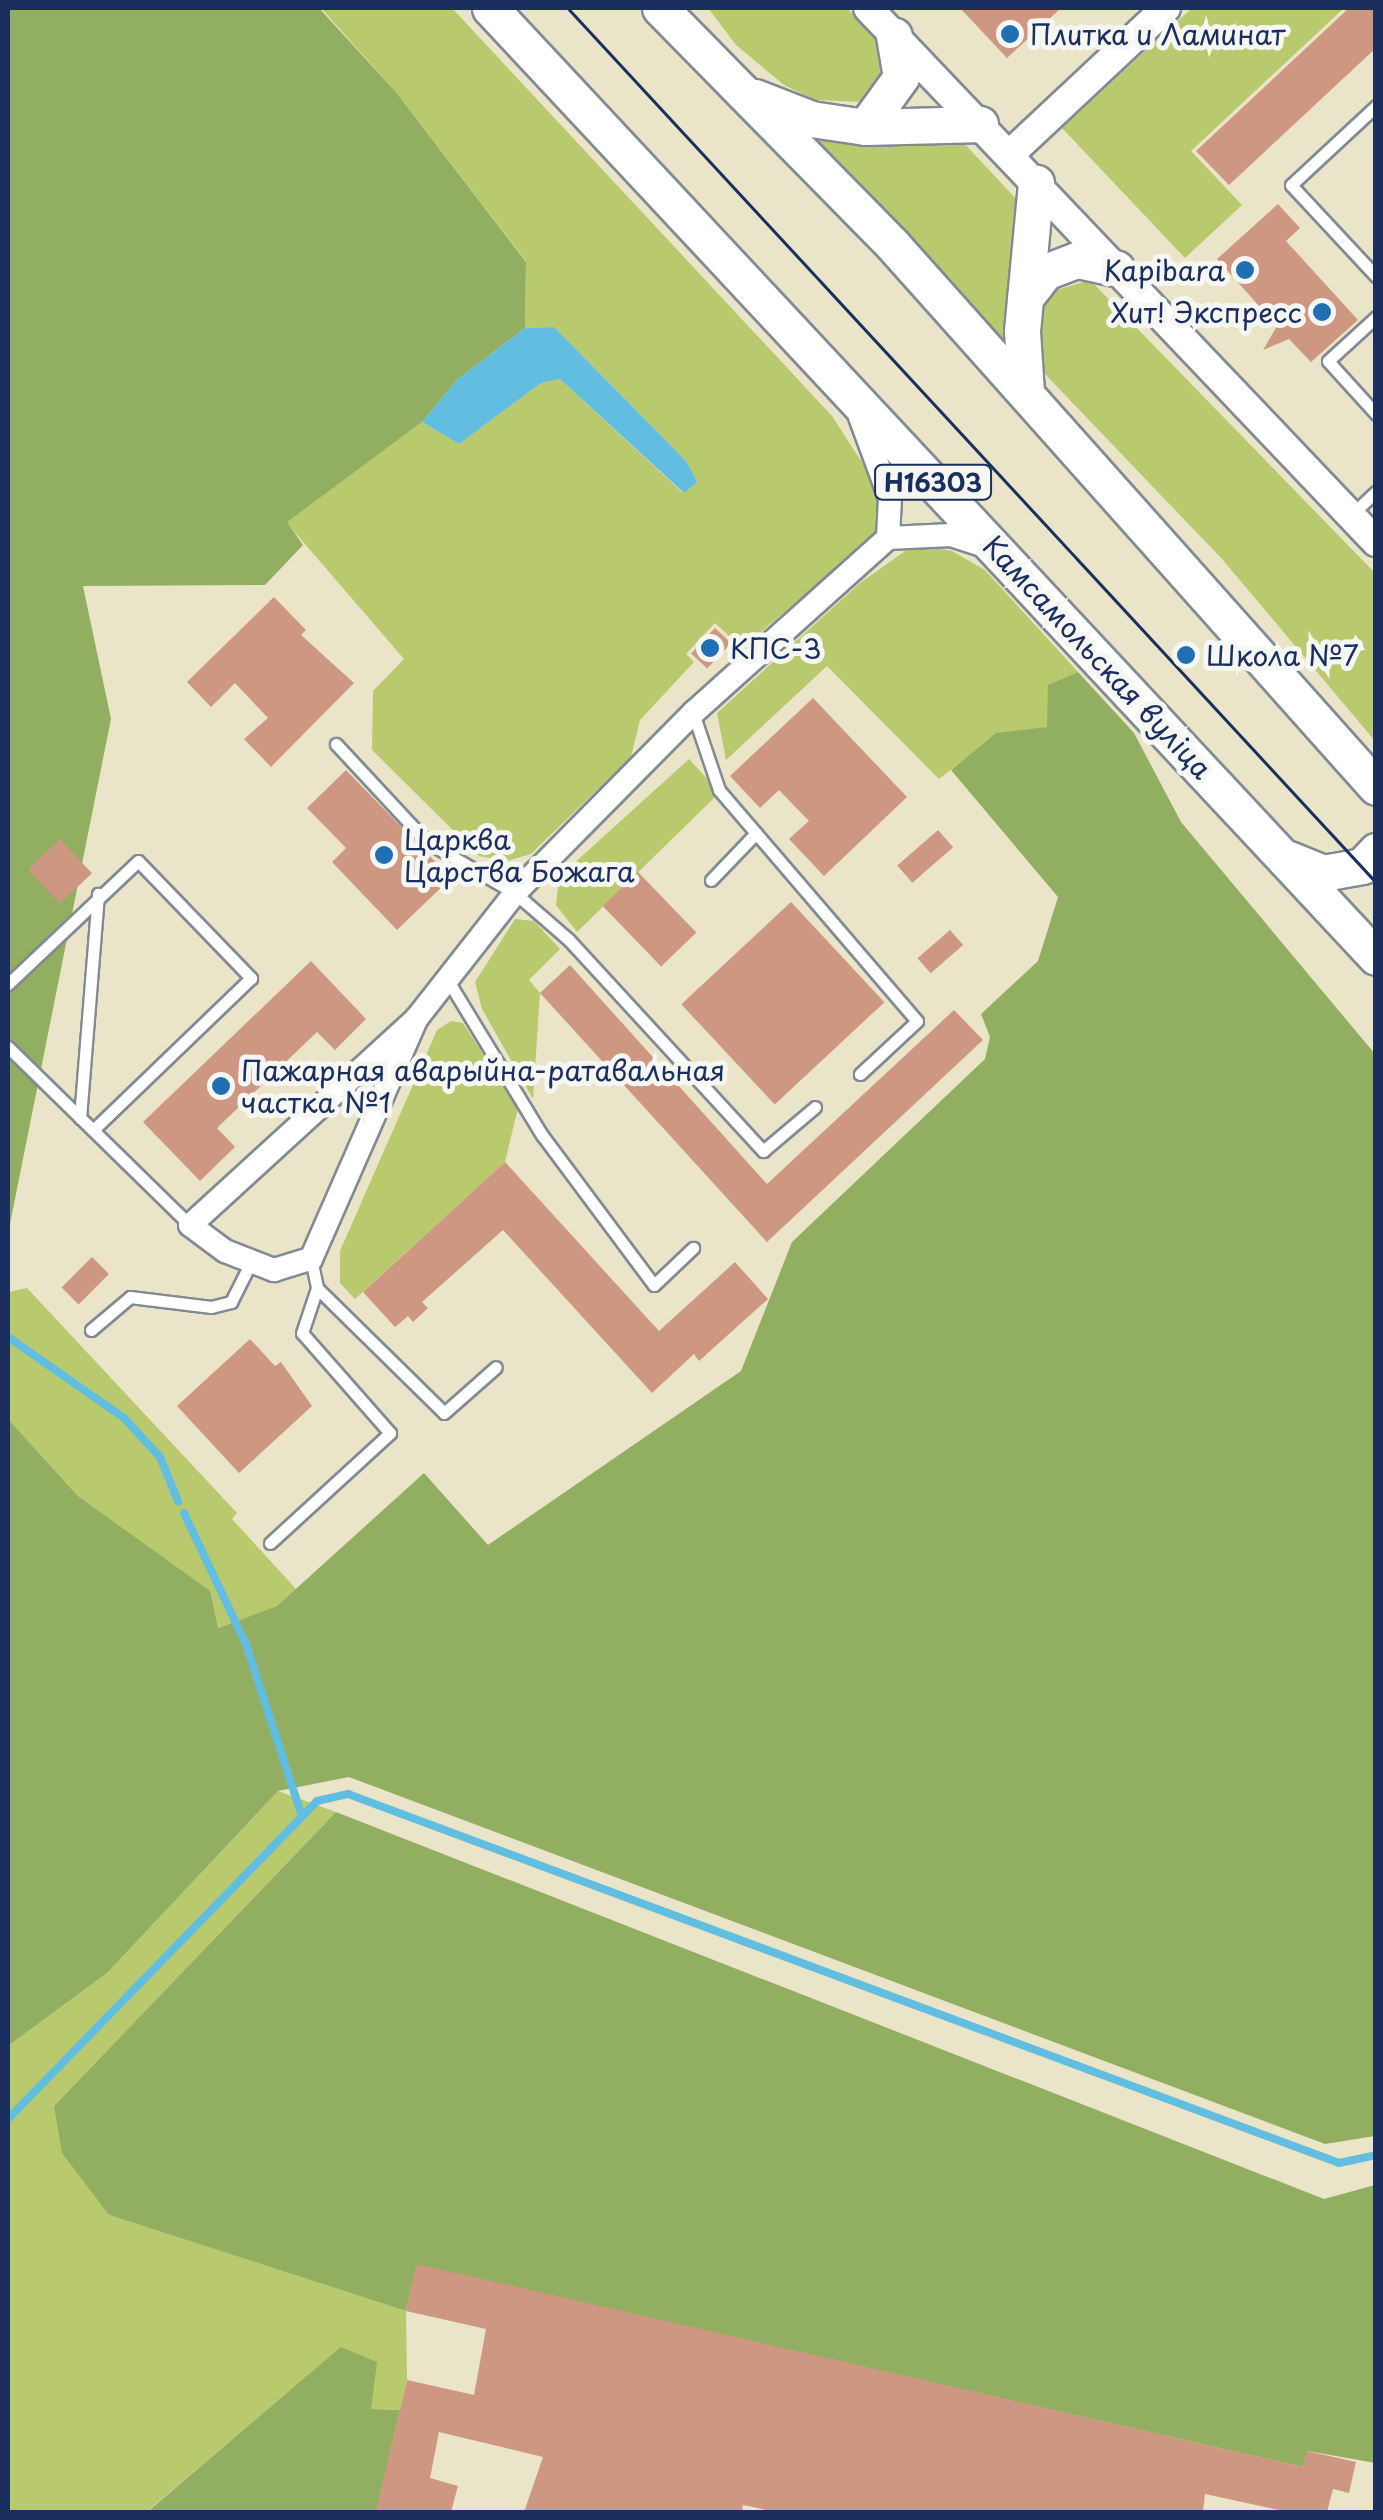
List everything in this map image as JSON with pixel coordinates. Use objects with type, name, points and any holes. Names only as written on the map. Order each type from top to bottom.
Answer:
[{"type":"main road","name":"Камсамольская вуліца","points":[[490,8],[1376,957]]},
{"type":"main road","points":[[660,8],[1026,392],[1376,787]]},
{"type":"main road","points":[[865,127],[902,77],[894,36]]},
{"type":"main road","points":[[744,93],[811,118],[865,127],[980,124]]},
{"type":"main road","points":[[1026,392],[1024,298],[1036,183]]},
{"type":"main road","points":[[1024,298],[1045,272],[1077,260],[1116,268]]},
{"type":"main road","points":[[1288,859],[1324,872],[1362,866],[1376,851]]},
{"type":"street","points":[[868,8],[1376,542]]},
{"type":"street","points":[[1009,155],[1166,8]]},
{"type":"street","points":[[850,396],[890,498],[888,538]]},
{"type":"street","points":[[417,1018],[311,1258],[274,1270],[250,1264],[190,1226],[417,1018],[516,893],[693,713],[888,538],[951,535],[1001,553]]},
{"type":"lane","points":[[1376,106],[1291,185],[1376,276]]},
{"type":"lane","points":[[1376,317],[1328,361],[1376,414]]},
{"type":"lane","points":[[1351,515],[1376,492]]},
{"type":"lane","points":[[693,713],[719,790],[917,1021],[860,1074]]},
{"type":"lane","points":[[336,744],[426,842],[516,893],[569,940],[763,1151],[815,1107]]},
{"type":"lane","points":[[711,880],[756,833]]},
{"type":"lane","points":[[8,984],[98,894],[138,861],[251,978],[93,1130]]},
{"type":"lane","points":[[80,1118],[98,894]]},
{"type":"lane","points":[[447,980],[542,1135],[654,1285],[693,1248]]},
{"type":"lane","points":[[8,1047],[190,1226]]},
{"type":"lane","points":[[270,1543],[390,1432],[302,1333],[317,1288],[311,1258]]},
{"type":"lane","points":[[91,1330],[130,1297],[211,1307],[231,1302],[250,1264]]},
{"type":"lane","points":[[317,1288],[444,1414],[496,1367]]},
{"type":"green space","points":[[8,8],[319,8],[395,91],[526,262],[525,328],[457,380],[422,422],[287,522],[303,545],[265,585],[83,586],[111,719],[8,1234]]},
{"type":"green space","points":[[321,8],[452,8],[832,416],[876,484],[884,515],[881,530],[742,648],[715,623],[686,654],[694,662],[640,720],[631,757],[531,854],[507,861],[479,856],[372,750],[373,691],[404,659],[286,522],[422,422],[459,444],[541,383],[560,379],[683,493],[696,481],[687,462],[554,327],[525,328],[526,261],[395,91]]},
{"type":"green space","points":[[708,8],[847,8],[879,42],[883,74],[859,102],[815,100],[784,85],[736,45]]},
{"type":"green space","points":[[1192,8],[1344,8],[1191,151],[1242,205],[1185,258],[1062,128]]},
{"type":"green space","points":[[812,139],[962,141],[1019,202],[1005,340]]},
{"type":"green space","points":[[1090,280],[1375,573],[1375,741],[1222,559],[1044,373],[1036,346],[1045,304],[1057,290]]},
{"type":"green space","points":[[915,544],[952,551],[985,570],[1078,672],[1049,685],[1048,728],[996,734],[939,779],[827,666],[726,760],[717,713],[860,583]]},
{"type":"green space","points":[[1078,672],[1134,733],[1181,822],[1375,1054],[1375,2136],[1325,2144],[349,1777],[278,1791],[107,1973],[8,2046],[8,1419],[78,1496],[210,1591],[218,1628],[277,1606],[424,1473],[488,1545],[741,1371],[792,1242],[985,1059],[990,1037],[981,1014],[1038,961],[1058,897],[951,770],[996,733],[1047,727],[1048,685]]},
{"type":"green space","points":[[689,759],[712,784],[714,798],[577,932],[556,905],[559,877]]},
{"type":"green space","points":[[515,919],[534,921],[560,949],[529,980],[540,993],[533,1099],[482,1009],[475,982]]},
{"type":"green space","points":[[451,1021],[463,1023],[518,1108],[505,1162],[355,1299],[340,1283],[340,1251],[437,1030]]},
{"type":"green space","points":[[27,1288],[237,1513],[232,1519],[296,1589],[277,1606],[217,1628],[209,1591],[78,1496],[8,1419],[8,1292]]},
{"type":"green space","points":[[278,1791],[336,1812],[54,2106],[109,2215],[406,2311],[407,2380],[400,2410],[371,2409],[341,2348],[146,2512],[8,2512],[8,2046],[107,1973]]},
{"type":"green space","points":[[336,1812],[1324,2199],[1375,2185],[1375,2463],[1308,2451],[1303,2467],[417,2265],[406,2311],[109,2215],[62,2153],[54,2106]]},
{"type":"green space","points":[[341,2347],[377,2362],[371,2409],[400,2410],[377,2509],[386,2512],[147,2512]]},
{"type":"water","points":[[554,327],[687,462],[697,482],[684,493],[560,379],[541,383],[459,444],[422,422],[457,380],[525,328]]},
{"type":"building","points":[[960,8],[1061,8],[1007,58]]},
{"type":"building","points":[[1349,8],[1376,8],[1376,48],[1229,185],[1196,151]]},
{"type":"building","points":[[1278,204],[1300,228],[1286,241],[1358,320],[1311,362],[1289,339],[1263,350],[1277,326],[1217,259]]},
{"type":"building","points":[[274,597],[306,630],[301,635],[354,683],[271,767],[244,739],[268,718],[235,683],[211,707],[187,682]]},
{"type":"building","name":"КПС-3","points":[[715,628],[731,643],[707,669],[691,654]]},
{"type":"building","points":[[813,698],[907,797],[824,876],[789,839],[809,821],[779,790],[760,808],[730,776]]},
{"type":"building","name":"Царква Царства Божага","points":[[346,770],[451,878],[397,930],[332,862],[346,848],[307,808]]},
{"type":"building","points":[[938,830],[953,847],[912,883],[897,865]]},
{"type":"building","points":[[60,839],[92,873],[60,903],[28,869]]},
{"type":"building","points":[[638,872],[696,932],[661,966],[603,906]]},
{"type":"building","points":[[791,902],[884,1002],[775,1104],[681,1004]]},
{"type":"building","points":[[950,930],[963,945],[931,973],[918,958]]},
{"type":"building","name":"Пажарная аварыйна-ратавальная частка №1","points":[[311,961],[366,1019],[335,1050],[317,1032],[217,1128],[235,1147],[200,1181],[143,1122]]},
{"type":"building","points":[[570,965],[767,1184],[954,1010],[983,1040],[767,1242],[540,993]]},
{"type":"building","points":[[505,1162],[659,1331],[735,1262],[768,1299],[699,1361],[694,1354],[652,1393],[503,1230],[422,1302],[428,1308],[413,1322],[408,1316],[395,1327],[363,1292]]},
{"type":"building","points":[[92,1257],[109,1274],[79,1304],[62,1287]]},
{"type":"building","points":[[250,1339],[275,1366],[281,1362],[312,1406],[239,1473],[177,1406]]},
{"type":"building","points":[[417,2264],[1303,2467],[1307,2451],[1356,2462],[1349,2493],[1333,2489],[1327,2512],[1288,2512],[1205,2494],[1203,2512],[775,2512],[743,2505],[742,2512],[524,2512],[543,2457],[439,2432],[430,2478],[458,2486],[451,2512],[376,2512],[407,2380],[474,2395],[486,2329],[406,2311]]},
{"type":"waterway","points":[[8,1337],[124,1418],[160,1457],[178,1501]]},
{"type":"waterway","points":[[184,1513],[246,1644],[302,1816]]},
{"type":"waterway","points":[[8,2119],[317,1801],[348,1794],[1339,2163],[1376,2155]]},
{"type":"tram line","points":[[568,8],[1376,882]]},
{"type":"place","name":"Плитка и Ламинат","points":[[1010,34]]},
{"type":"place","name":"Kapibara","points":[[1245,270]]},
{"type":"place","name":"Хит! Экспресс","points":[[1322,312]]},
{"type":"place","name":"КПС-3","points":[[710,648]]},
{"type":"place","name":"Школа №7","points":[[1186,655]]},
{"type":"place","name":"Царква Царства Божага","points":[[384,855]]},
{"type":"place","name":"Пажарная аварыйна-ратавальная частка №1","points":[[221,1086]]}]
